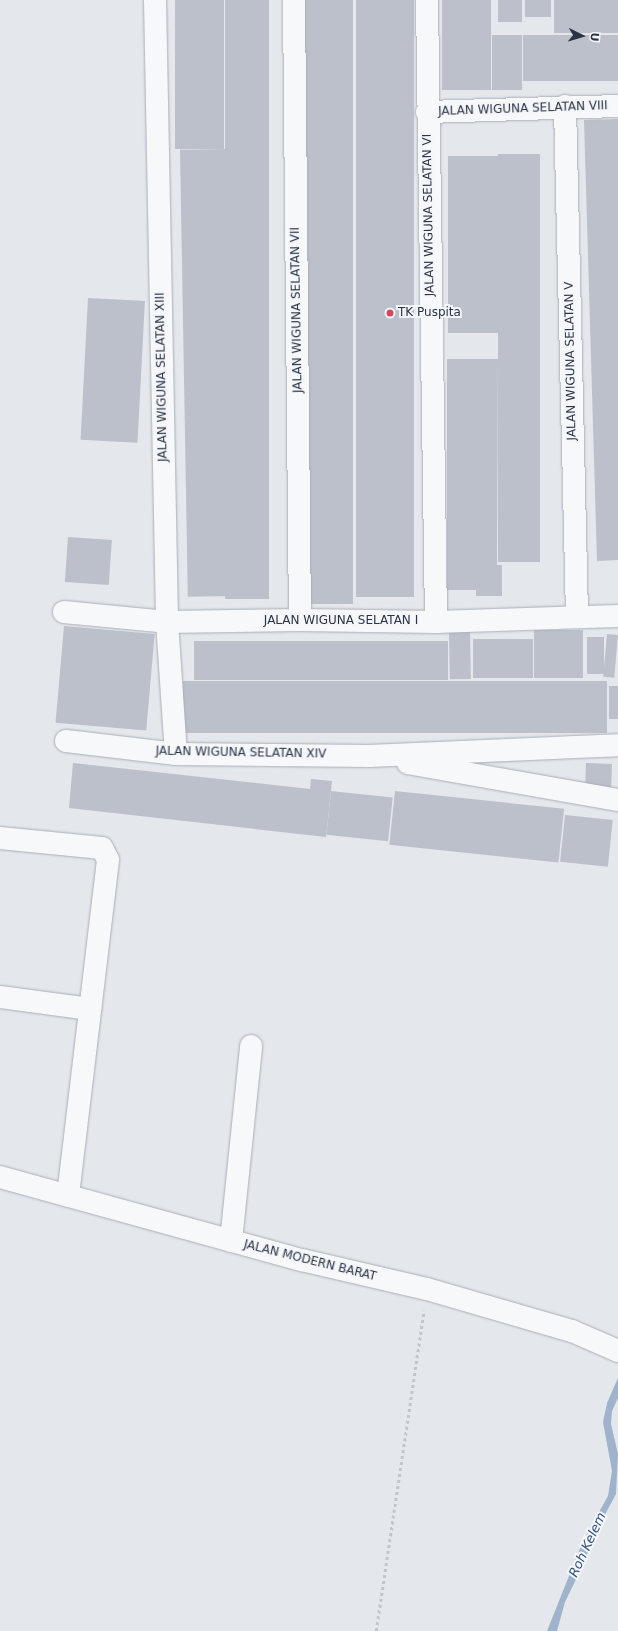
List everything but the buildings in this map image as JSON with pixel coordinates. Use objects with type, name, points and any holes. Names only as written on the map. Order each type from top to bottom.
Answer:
[{"type":"street","name":"JALAN WIGUNA SELATAN XIII","points":[[155,0],[167,622],[176,754]]},
{"type":"street","name":"JALAN WIGUNA SELATAN VII","points":[[294,0],[300,620]]},
{"type":"street","name":"JALAN WIGUNA SELATAN VI","points":[[427,0],[427,112],[436,622]]},
{"type":"street","name":"JALAN WIGUNA SELATAN VIII","points":[[427,112],[565,106],[618,106]]},
{"type":"street","name":"JALAN WIGUNA SELATAN V","points":[[565,106],[577,617]]},
{"type":"street","name":"JALAN WIGUNA SELATAN I","points":[[64,612],[167,622],[300,620],[436,622],[618,616]]},
{"type":"street","name":"JALAN WIGUNA SELATAN XIV","points":[[66,741],[176,754],[369,756],[618,745]]},
{"type":"street","name":"JALAN WIGUNA SELATAN XIV","points":[[369,756],[618,800]]},
{"type":"street","points":[[0,838],[102,848],[108,860],[68,1196]]},
{"type":"street","points":[[0,997],[90,1009]]},
{"type":"street","points":[[231,1241],[250,1046]]},
{"type":"street","name":"JALAN MODERN BARAT","points":[[0,1177],[231,1241],[427,1289],[572,1331],[618,1351]]},
{"type":"path","points":[[376,1631],[427,1289]]},
{"type":"water","name":"Roh Kelem","points":[[618,1378],[618,1398],[612,1411],[611,1424],[618,1454],[616,1494],[593,1537],[585,1561],[565,1602],[557,1631],[547,1631],[583,1541],[608,1496],[612,1471],[603,1422],[607,1403]]},
{"type":"place","name":"TK Puspita","points":[[390,313]]}]
